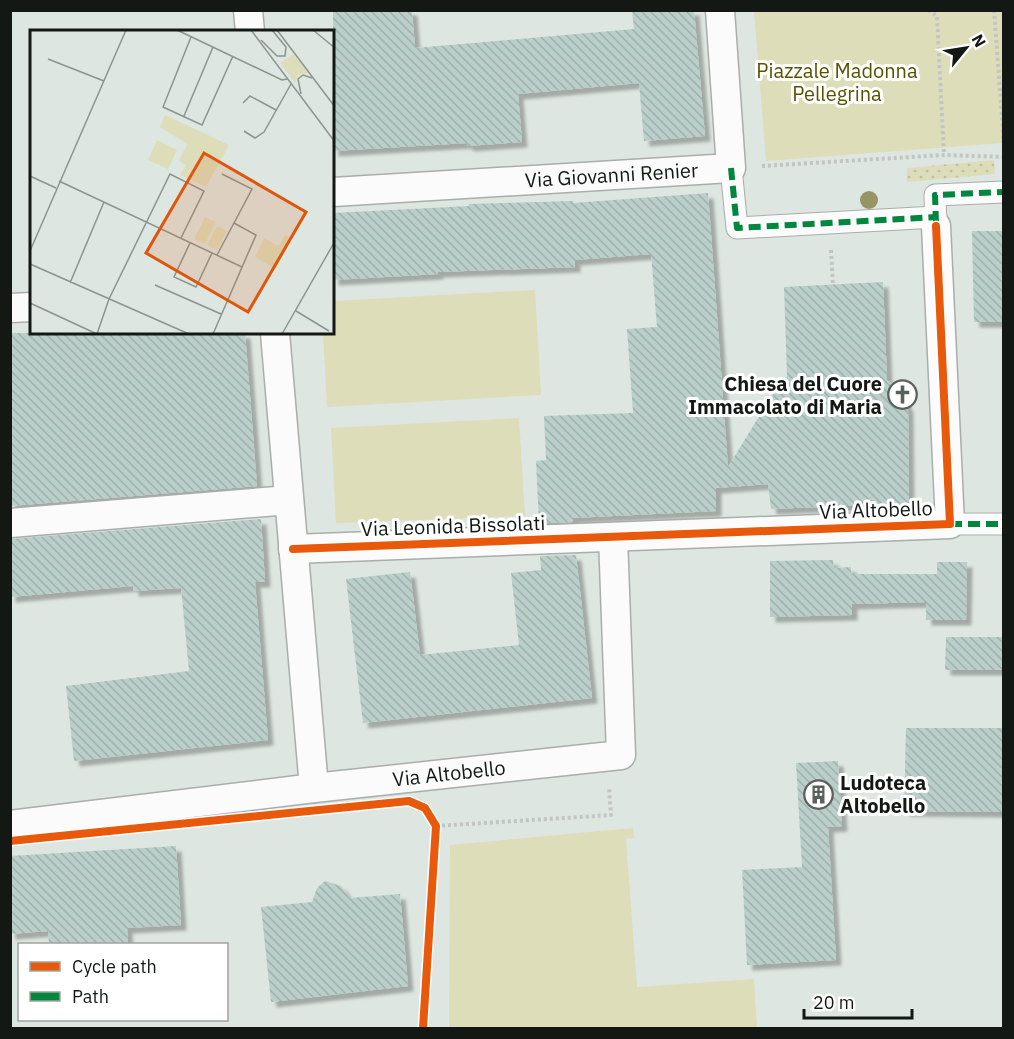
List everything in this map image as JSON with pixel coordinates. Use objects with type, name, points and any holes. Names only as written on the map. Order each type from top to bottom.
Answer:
[{"type":"street","points":[[248,10],[250,30]]},
{"type":"street","points":[[720,10],[737,228],[936,222]]},
{"type":"street","name":"Via Giovanni Renier","points":[[334,192],[731,168]]},
{"type":"street","name":"Via Altobello","points":[[950,524],[935,195],[1004,192]]},
{"type":"street","points":[[10,308],[30,307]]},
{"type":"street","points":[[275,334],[314,788]]},
{"type":"street","points":[[10,523],[290,500]]},
{"type":"street","name":"Via Altobello","points":[[613,537],[1004,524]]},
{"type":"street","points":[[606,756],[621,755],[613,537]]},
{"type":"street","name":"Via Leonida Bissolati","points":[[293,549],[613,537]]},
{"type":"street","name":"Via Altobello","points":[[10,825],[606,756]]},
{"type":"path","points":[[928,10],[938,16]]},
{"type":"path","points":[[937,10],[944,155]]},
{"type":"path","points":[[994,10],[1004,144]]},
{"type":"path","points":[[731,168],[944,155],[1004,156]]},
{"type":"path","points":[[831,243],[833,285]]},
{"type":"path","points":[[436,826],[611,815],[606,756]]},
{"type":"path","points":[[430,817],[436,826],[435,838]]},
{"type":"green space","name":"Piazzale Madonna Pellegrina","points":[[754,11],[1003,11],[1003,143],[766,161]]},
{"type":"green space","points":[[994,160],[995,174],[907,182],[907,168]]},
{"type":"green space","points":[[535,290],[541,395],[327,407],[323,334],[334,334],[334,301]]},
{"type":"green space","points":[[519,418],[525,516],[336,523],[331,428]]},
{"type":"green space","points":[[633,828],[634,838],[626,839],[637,987],[754,979],[757,1028],[449,1028],[450,845]]},
{"type":"building","points":[[333,10],[412,10],[415,48],[634,29],[632,10],[694,10],[705,136],[644,141],[639,83],[518,94],[522,142],[334,151]]},
{"type":"building","points":[[708,193],[728,467],[771,397],[787,376],[784,287],[883,282],[887,380],[902,392],[908,408],[909,503],[771,509],[768,484],[716,488],[716,511],[572,518],[573,522],[539,523],[536,461],[546,460],[544,416],[633,413],[627,329],[657,327],[651,254],[575,260],[575,267],[438,272],[438,274],[334,280],[334,213],[469,206],[469,204],[573,201],[573,203]]},
{"type":"building","points":[[972,231],[1004,231],[1004,322],[974,322]]},
{"type":"building","points":[[10,333],[245,334],[257,486],[10,506]]},
{"type":"building","points":[[261,519],[265,582],[255,582],[268,740],[74,761],[66,686],[189,671],[181,588],[133,591],[133,586],[10,597],[10,539]]},
{"type":"building","points":[[576,555],[592,698],[363,723],[346,579],[410,572],[420,655],[519,645],[511,573],[541,570],[540,556]]},
{"type":"building","points":[[833,560],[834,568],[851,567],[851,574],[937,574],[937,562],[967,562],[966,620],[926,620],[926,602],[852,604],[852,615],[770,617],[770,561]]},
{"type":"building","points":[[946,637],[1004,637],[1004,670],[945,670]]},
{"type":"building","points":[[906,728],[1004,728],[1004,812],[904,811]]},
{"type":"building","points":[[838,761],[842,826],[828,827],[836,960],[747,965],[742,870],[802,867],[796,763]]},
{"type":"building","points":[[176,846],[181,925],[127,928],[128,943],[49,943],[48,931],[10,934],[10,856]]},
{"type":"building","points":[[325,881],[341,886],[350,898],[400,894],[408,986],[271,1002],[261,907],[312,902],[317,888]]},
{"type":"marked path","points":[[731,168],[737,228],[936,217]]},
{"type":"marked path","points":[[936,223],[935,195],[1004,192]]},
{"type":"marked path","points":[[950,524],[1004,524]]},
{"type":"cycle path","points":[[293,549],[950,524],[936,226]]},
{"type":"cycle path","points":[[10,841],[409,801],[425,808],[436,826],[423,1028]]},
{"type":"place","name":"Chiesa del Cuore Immacolato di Maria","points":[[903,395]]},
{"type":"place","name":"Ludoteca Altobello","points":[[819,794]]}]
